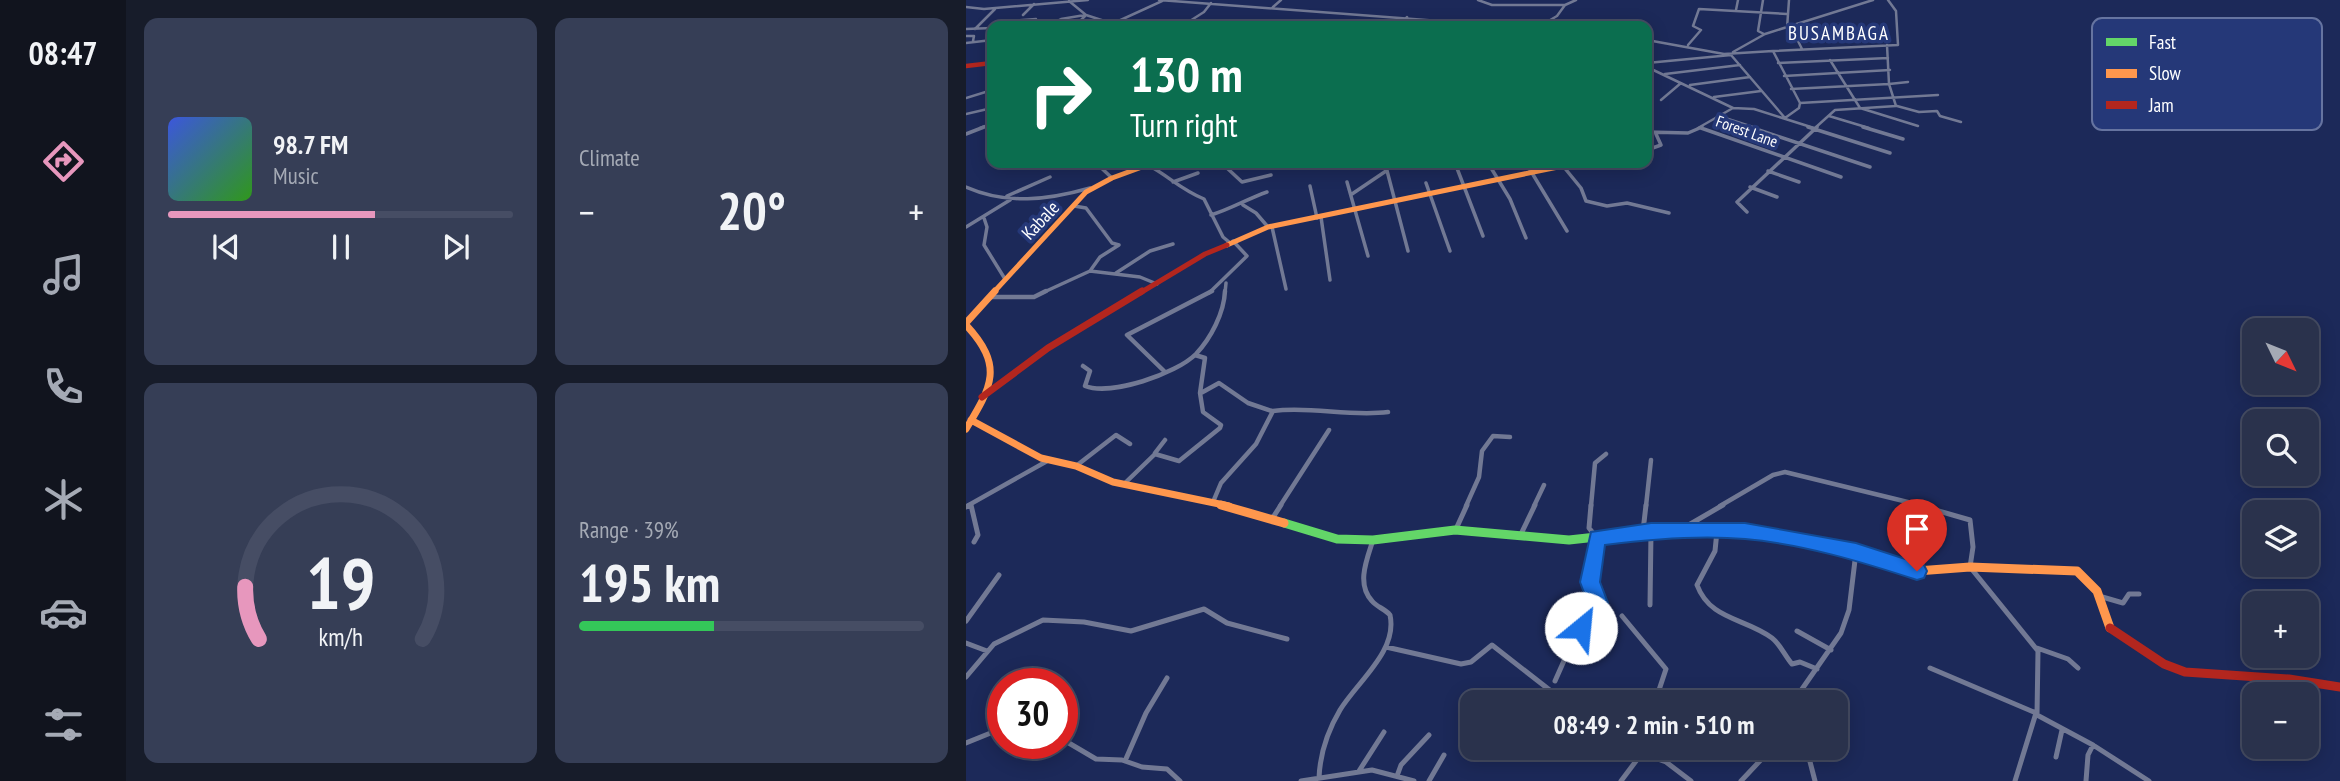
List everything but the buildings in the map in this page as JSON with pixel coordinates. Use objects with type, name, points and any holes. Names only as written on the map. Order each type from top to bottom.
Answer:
[{"type":"street","points":[[966,7],[995,8],[1088,0]]},
{"type":"street","points":[[1117,21],[1161,0],[1463,21]]},
{"type":"street","points":[[1273,7],[1281,0]]},
{"type":"street","points":[[1478,0],[1489,5],[1566,5]]},
{"type":"street","points":[[1548,21],[1576,0]]},
{"type":"street","points":[[1709,9],[1712,0]]},
{"type":"street","points":[[1735,10],[1738,0]]},
{"type":"street","points":[[1763,0],[1758,32],[1765,34]]},
{"type":"street","points":[[1789,0],[1789,27],[1802,49]]},
{"type":"street","points":[[1731,54],[1765,34],[1873,0]]},
{"type":"street","points":[[1652,64],[1724,54],[1899,45],[1896,11],[1888,0]]},
{"type":"street","points":[[1069,1],[1086,15],[1103,21]]},
{"type":"street","points":[[1023,15],[1034,3]]},
{"type":"street","points":[[1189,21],[1211,3]]},
{"type":"street","points":[[1502,10],[1507,4]]},
{"type":"street","points":[[975,29],[995,8]]},
{"type":"street","points":[[1687,46],[1701,30],[1693,26],[1697,11],[1709,9],[1787,14]]},
{"type":"street","points":[[1057,21],[1086,15]]},
{"type":"street","points":[[1080,21],[1086,15]]},
{"type":"street","points":[[1404,21],[1407,17]]},
{"type":"street","points":[[1010,21],[1036,19]]},
{"type":"street","points":[[966,29],[987,28]]},
{"type":"street","points":[[966,36],[974,36],[973,41]]},
{"type":"street","points":[[966,43],[987,40]]},
{"type":"street","points":[[1652,41],[1735,57],[1784,118]]},
{"type":"street","points":[[1887,45],[1889,84],[1893,98],[1896,99],[1896,106]]},
{"type":"street","points":[[1773,51],[1800,103]]},
{"type":"street","points":[[1779,63],[1888,58]]},
{"type":"street","points":[[1830,60],[1860,108],[1918,126]]},
{"type":"street","points":[[966,66],[987,64]]},
{"type":"street","points":[[1664,75],[1741,65]]},
{"type":"street","points":[[1652,68],[1733,108],[1755,109],[1890,153]]},
{"type":"street","points":[[1784,76],[1890,70]]},
{"type":"street","points":[[1687,86],[1751,77]]},
{"type":"street","points":[[1791,89],[1908,82]]},
{"type":"street","points":[[1661,100],[1681,83]]},
{"type":"street","points":[[1712,97],[1762,91]]},
{"type":"street","points":[[966,98],[987,92]]},
{"type":"street","points":[[1800,103],[1938,95]]},
{"type":"street","points":[[1784,118],[1799,108],[1800,103]]},
{"type":"street","points":[[1747,212],[1737,202],[1750,187],[1836,110],[1896,106],[1919,111],[1937,111],[1938,115],[1961,122]]},
{"type":"street","points":[[1652,133],[1682,134],[1701,128],[1733,108]]},
{"type":"street","points":[[966,114],[987,109]]},
{"type":"street","points":[[1829,116],[1903,139]]},
{"type":"street","points":[[1722,117],[1870,167]]},
{"type":"street","points":[[966,134],[987,125]]},
{"type":"street","name":"Forest Lane","points":[[1701,128],[1841,177]]},
{"type":"street","points":[[1652,148],[1661,145],[1656,133]]},
{"type":"street","points":[[1101,168],[1112,178]]},
{"type":"street","name":"Kabale","points":[[966,429],[991,376],[992,357],[986,345],[966,324],[1091,188],[1140,168]]},
{"type":"street","points":[[1156,168],[1179,189],[1204,199],[1212,209],[1211,215],[1230,242],[1247,256],[1226,283],[1169,315],[1152,318],[1128,335],[1157,368],[1164,371]]},
{"type":"street","points":[[1229,168],[1241,183],[1270,176]]},
{"type":"street","points":[[1386,168],[1408,251]]},
{"type":"street","points":[[1457,168],[1483,236]]},
{"type":"street","points":[[1493,168],[1526,237]]},
{"type":"street","points":[[1530,168],[1567,231]]},
{"type":"street","points":[[982,397],[1048,348],[1230,242],[1270,227],[1466,188],[1548,168]]},
{"type":"street","points":[[1566,168],[1581,188],[1586,201],[1607,206],[1627,203],[1669,213]]},
{"type":"street","points":[[1352,194],[1386,171]]},
{"type":"street","points":[[1768,172],[1799,182]]},
{"type":"street","points":[[1173,182],[1198,173]]},
{"type":"street","points":[[1002,197],[1050,177]]},
{"type":"street","points":[[1347,182],[1357,209],[1368,256]]},
{"type":"street","points":[[1426,183],[1450,251]]},
{"type":"street","points":[[1310,186],[1319,218],[1330,280]]},
{"type":"street","points":[[966,187],[982,195],[1011,200]]},
{"type":"street","points":[[1750,187],[1777,197]]},
{"type":"street","points":[[966,226],[984,218],[998,204],[1011,200],[1027,200],[1091,188]]},
{"type":"street","points":[[1211,215],[1243,205],[1250,198],[1267,192]]},
{"type":"street","points":[[1243,205],[1270,227],[1286,289]]},
{"type":"street","points":[[989,297],[1034,297],[1090,271],[1104,254],[1119,245],[1112,243],[1107,232],[1086,208],[1074,206]]},
{"type":"street","points":[[984,218],[987,228],[984,245],[1005,279]]},
{"type":"street","points":[[1116,274],[1150,251],[1173,244]]},
{"type":"street","points":[[1090,271],[1139,276],[1157,284]]},
{"type":"street","points":[[1083,366],[1090,371],[1085,386],[1098,391],[1155,377],[1195,355],[1224,309],[1226,283]]},
{"type":"street","points":[[1155,454],[1179,461],[1220,428],[1221,425],[1203,412],[1200,393],[1205,358],[1195,355]]},
{"type":"street","points":[[1200,393],[1219,383],[1248,403],[1273,411],[1287,409],[1364,415],[1388,412]]},
{"type":"street","points":[[1213,502],[1215,492],[1228,473],[1256,444],[1273,411]]},
{"type":"street","points":[[971,420],[993,435],[1049,460],[1076,466],[1091,475],[1241,509],[1252,516],[1318,530],[1337,539],[1373,540],[1455,530],[1569,540],[1647,531],[1717,531],[1769,534],[1856,551],[1917,571],[1970,567],[2077,571],[2092,584],[2108,627],[2171,667],[2189,673],[2289,679],[2340,687]]},
{"type":"street","points":[[1272,519],[1329,430]]},
{"type":"street","points":[[1076,466],[1116,435],[1130,444]]},
{"type":"street","points":[[1455,530],[1479,477],[1482,451],[1493,436],[1510,438]]},
{"type":"street","points":[[1124,484],[1155,454],[1165,440]]},
{"type":"street","points":[[1555,681],[1575,636],[1598,603],[1590,582],[1597,538],[1589,528],[1595,463],[1606,454]]},
{"type":"street","points":[[974,542],[978,535],[969,505],[1049,460]]},
{"type":"street","points":[[1650,605],[1647,531],[1651,460]]},
{"type":"street","points":[[1679,530],[1773,475],[1785,472],[1882,494],[1970,520],[1973,547],[1970,567],[2036,648],[2068,659],[2078,668]]},
{"type":"street","points":[[1521,534],[1544,485]]},
{"type":"street","points":[[1717,531],[1715,551],[1697,585],[1701,596],[1728,618],[1774,639],[1792,664],[1800,662],[1817,669]]},
{"type":"street","points":[[1319,778],[1321,754],[1330,730],[1346,702],[1386,647],[1392,616],[1370,604],[1362,582],[1373,540]]},
{"type":"street","points":[[1802,690],[1831,650],[1848,615],[1856,551]]},
{"type":"street","points":[[966,621],[999,575]]},
{"type":"street","points":[[2098,596],[2123,603],[2129,594],[2139,594]]},
{"type":"street","points":[[966,677],[999,640],[1050,619],[1084,622],[1125,631],[1204,609],[1227,623],[1287,639]]},
{"type":"street","points":[[1622,616],[1666,669],[1659,690]]},
{"type":"street","points":[[1797,631],[1831,650]]},
{"type":"street","points":[[966,643],[987,651]]},
{"type":"street","points":[[1386,647],[1461,664],[1471,662],[1492,645],[1550,690]]},
{"type":"street","points":[[2015,781],[2036,713],[2036,648]]},
{"type":"street","points":[[1930,668],[2036,713],[2093,745],[2148,781]]},
{"type":"street","points":[[1125,761],[1146,713],[1167,678]]},
{"type":"street","points":[[2056,757],[2062,730]]},
{"type":"street","points":[[1359,772],[1384,732]]},
{"type":"street","points":[[966,743],[987,735]]},
{"type":"street","points":[[1397,776],[1401,765],[1429,735]]},
{"type":"street","points":[[2086,781],[2088,757],[2093,745]]},
{"type":"street","points":[[1078,749],[1096,760],[1125,761],[1142,768],[1167,769],[1180,781]]},
{"type":"street","points":[[1429,781],[1444,755]]},
{"type":"street","points":[[1621,781],[1634,760]]},
{"type":"street","points":[[1661,760],[1691,781]]},
{"type":"street","points":[[1741,781],[1761,760]]},
{"type":"street","points":[[1810,760],[1815,781]]},
{"type":"street","points":[[1301,781],[1312,777],[1372,770],[1414,781]]},
{"type":"water","points":[[966,0],[2340,0],[2340,781],[966,781]]},
{"type":"traffic: fast","points":[[1284,523],[1337,539],[1373,540],[1455,530],[1569,540],[1651,531],[1745,531],[1764,535]]},
{"type":"traffic: slow","points":[[966,323],[1086,192],[1139,168]]},
{"type":"traffic: slow","points":[[1227,245],[1268,227],[1553,168]]},
{"type":"traffic: slow","points":[[966,325],[987,352],[992,376],[983,400],[966,429]]},
{"type":"traffic: slow","points":[[971,420],[1041,458],[1076,466],[1113,482],[1242,509],[1252,516],[1284,523]]},
{"type":"traffic: slow","points":[[1764,535],[1856,551],[1917,571],[1970,567],[2077,571],[2097,591],[2110,628]]},
{"type":"traffic: jam","points":[[966,66],[987,64]]},
{"type":"traffic: jam","points":[[982,397],[1048,348],[1205,254],[1227,245]]},
{"type":"traffic: jam","points":[[2110,628],[2164,664],[2185,672],[2289,679],[2340,687]]},
{"type":"district","name":"BUSAMBAGA","points":[[1839,33]]},
{"type":"route","points":[[1581,628],[1598,603],[1591,588],[1591,563],[1597,538],[1605,536],[1651,531],[1745,531],[1856,551],[1917,571]]}]
